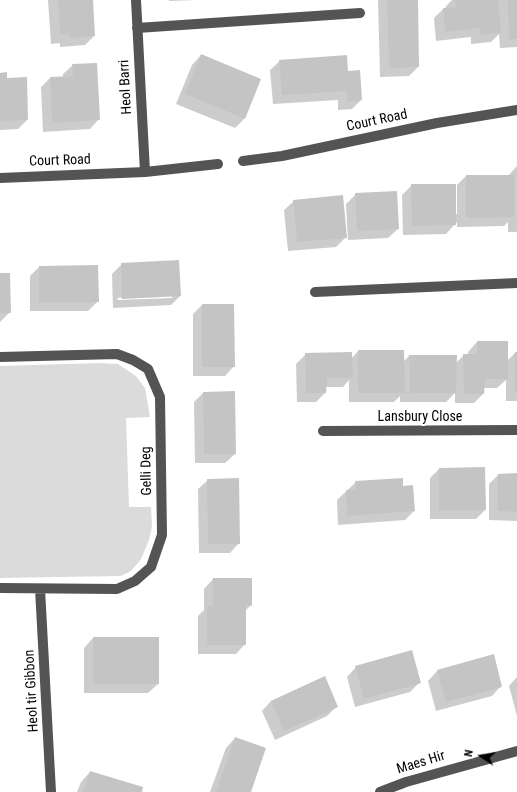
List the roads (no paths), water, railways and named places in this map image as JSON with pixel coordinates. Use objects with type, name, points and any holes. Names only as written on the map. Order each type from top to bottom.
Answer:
[{"type":"street","name":"Heol Barri","points":[[136,0],[144,172]]},
{"type":"street","points":[[137,28],[360,12]]},
{"type":"street","name":"Court Road","points":[[243,161],[282,156],[437,123],[517,110]]},
{"type":"street","name":"Court Road","points":[[0,178],[144,172],[218,164]]},
{"type":"street","points":[[315,292],[517,283]]},
{"type":"street","name":"Gelli Deg","points":[[0,357],[117,354],[133,360],[148,369],[160,397],[162,535],[151,567],[135,581],[117,589],[0,588]]},
{"type":"street","name":"Lansbury Close","points":[[323,431],[517,430]]},
{"type":"street","name":"Heol tir Gibbon","points":[[40,589],[51,792]]},
{"type":"street","name":"Maes Hir","points":[[380,792],[406,782],[517,751]]}]
